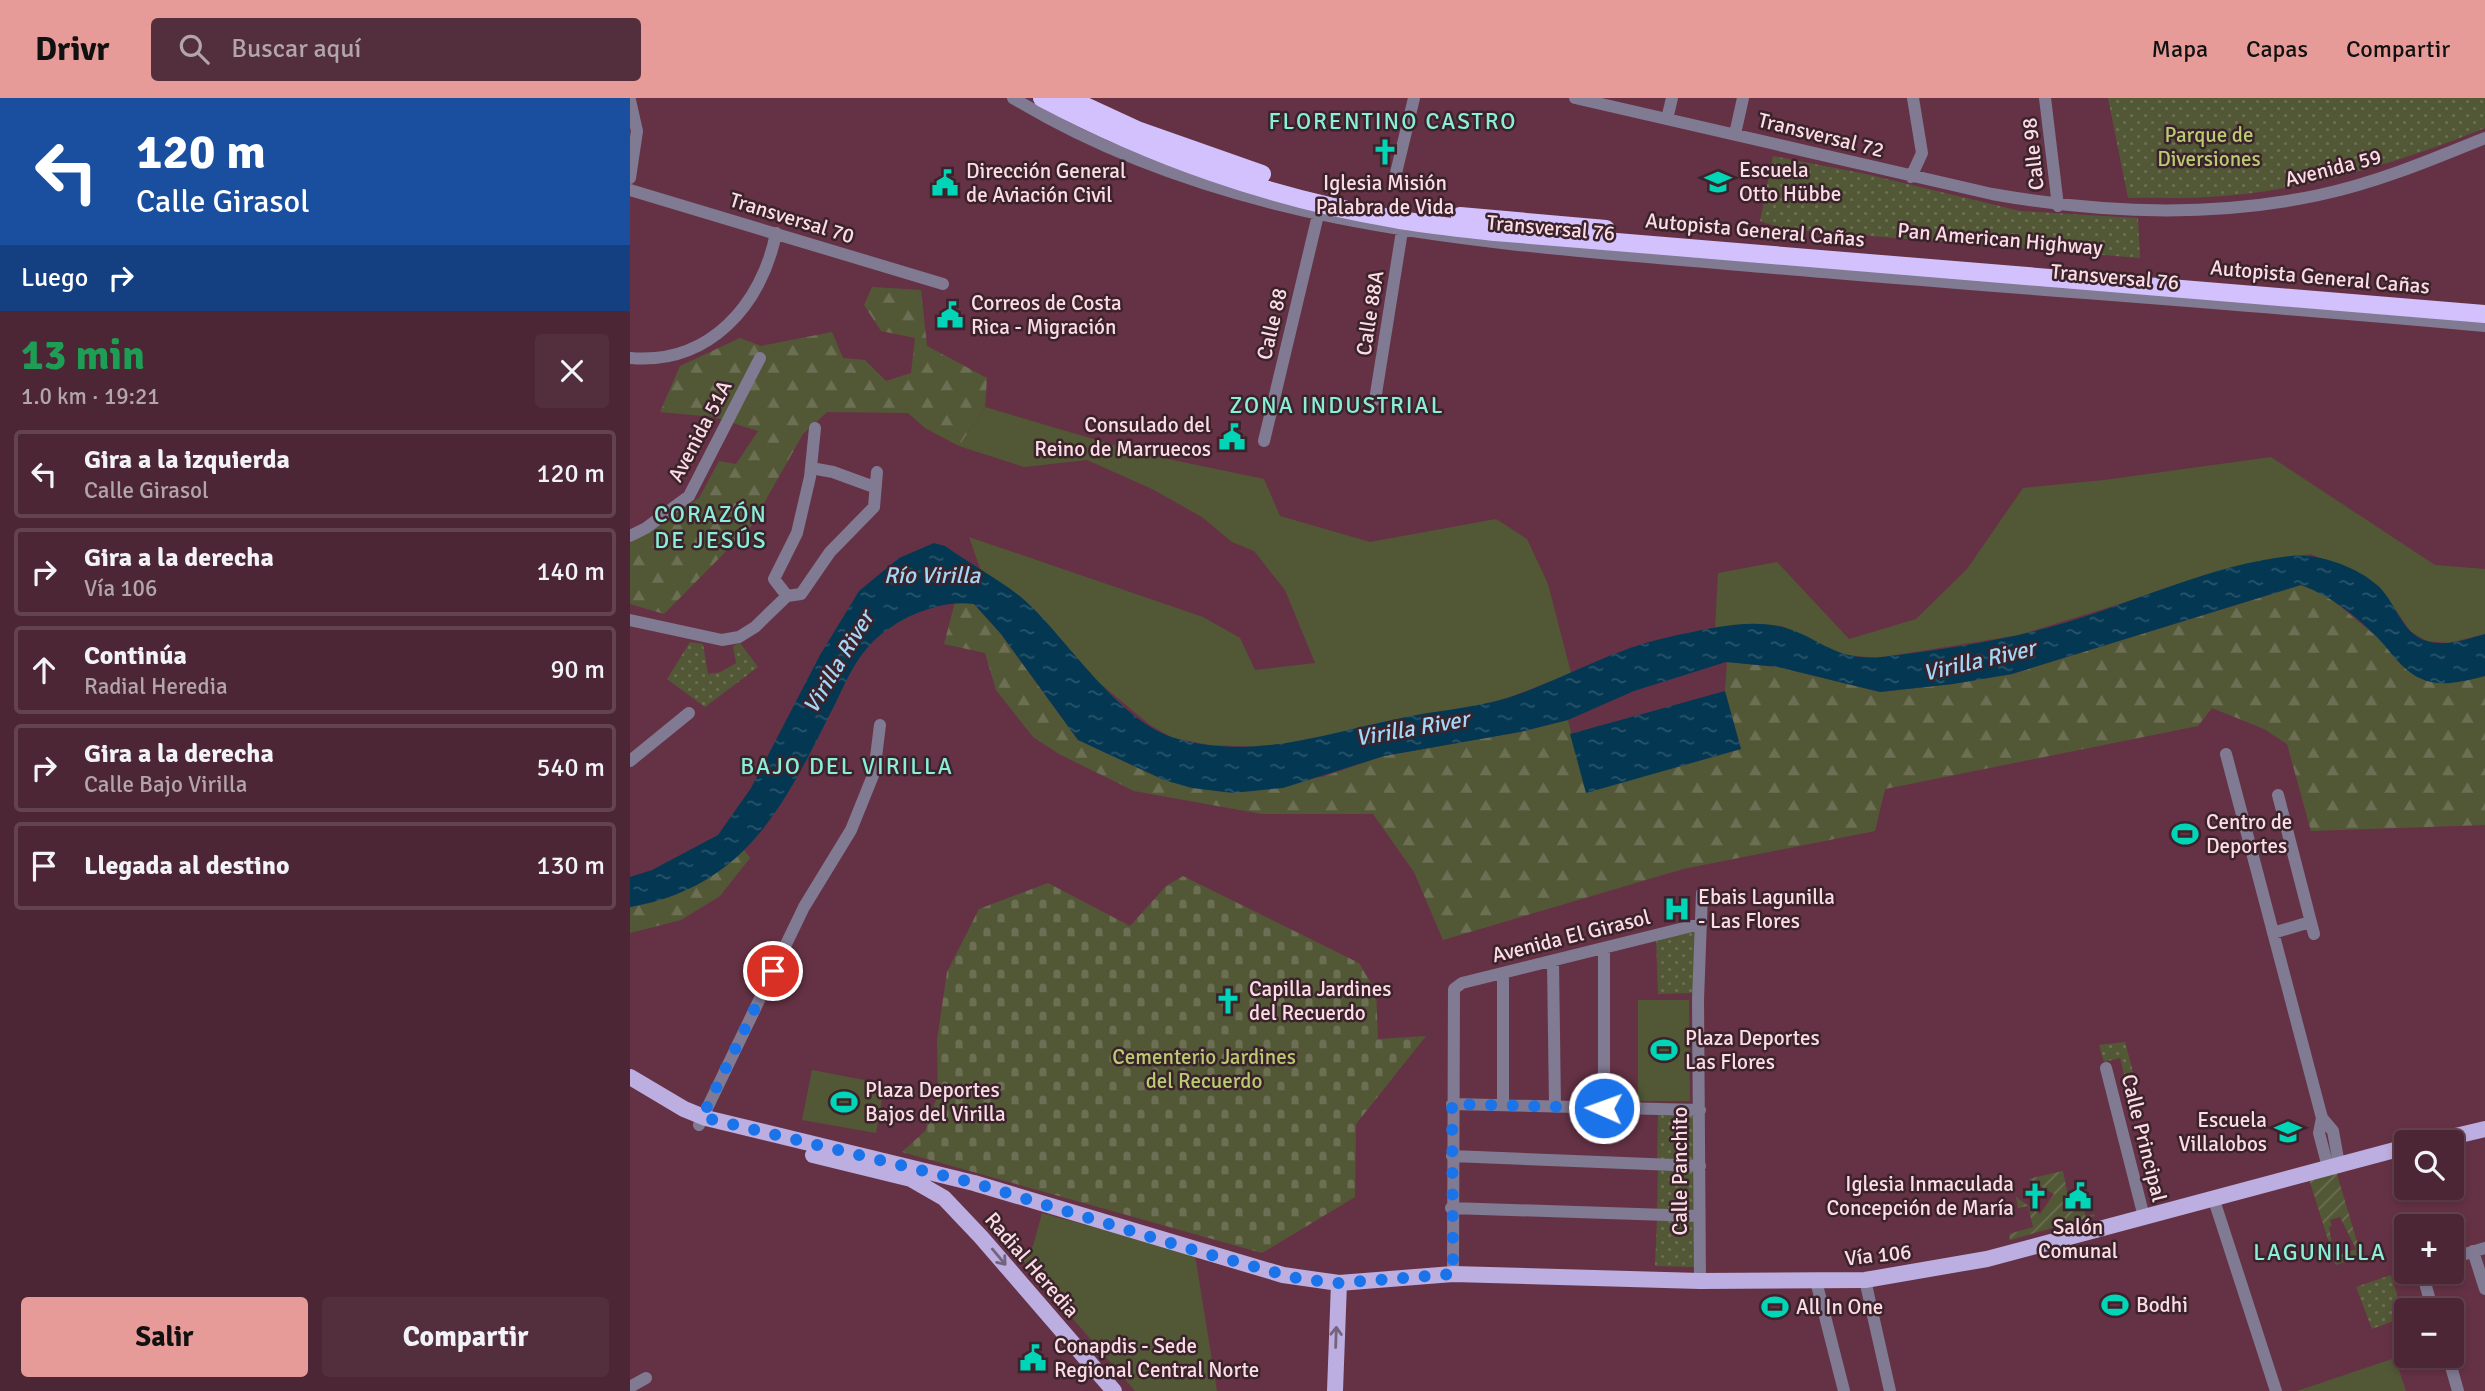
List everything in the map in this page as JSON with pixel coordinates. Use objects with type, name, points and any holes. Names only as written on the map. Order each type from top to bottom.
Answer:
[{"type":"highway","name":"Autopista General Cañas","points":[[1042,98],[1135,143],[1268,189],[1394,219],[1509,233],[2485,314]]},
{"type":"highway","name":"Pan American Highway","points":[[1069,98],[1137,130],[1264,175],[1329,194],[1397,209],[2485,302]]},
{"type":"main road","name":"Radial Heredia","points":[[630,1077],[700,1121],[974,1183],[1300,1279],[1339,1283]]},
{"type":"main road","name":"Radial Heredia","points":[[630,1087],[700,1121],[911,1180],[944,1198],[1114,1391]]},
{"type":"main road","points":[[2464,1134],[2485,1129]]},
{"type":"main road","name":"Vía 106","points":[[1339,1283],[1453,1274],[1700,1281],[1865,1280],[1987,1259],[2394,1150]]},
{"type":"main road","points":[[981,1237],[959,1202],[959,1196],[969,1190],[1146,1240],[1191,1249]]},
{"type":"main road","points":[[1335,1391],[1339,1283]]},
{"type":"street","name":"Transversal 76","points":[[1013,98],[1077,133],[1173,173],[1276,206],[1402,231],[1493,243],[1802,271],[2485,326]]},
{"type":"street","points":[[1396,173],[1414,98]]},
{"type":"street","name":"Transversal 72","points":[[1575,98],[1911,177],[2058,206]]},
{"type":"street","points":[[1667,119],[1672,98]]},
{"type":"street","points":[[1735,134],[1743,98]]},
{"type":"street","points":[[1911,177],[1922,153],[1913,98]]},
{"type":"street","name":"Calle 98","points":[[2045,98],[2058,206]]},
{"type":"street","points":[[630,100],[637,131],[630,178]]},
{"type":"street","name":"Avenida 59","points":[[2058,206],[2131,211],[2262,205],[2320,195],[2384,176],[2485,138]]},
{"type":"street","name":"Transversal 70","points":[[630,190],[943,284]]},
{"type":"street","name":"Calle 88","points":[[1264,441],[1318,215]]},
{"type":"street","name":"Calle 88A","points":[[1376,400],[1402,231]]},
{"type":"street","points":[[630,358],[664,356],[688,349],[711,338],[731,323],[762,282],[776,233]]},
{"type":"street","name":"Avenida 51A","points":[[630,536],[646,528],[689,496],[760,358]]},
{"type":"street","points":[[787,596],[774,579],[797,533],[811,468],[815,428]]},
{"type":"street","points":[[811,468],[833,472],[874,487]]},
{"type":"street","points":[[630,621],[722,640],[739,637],[755,627],[787,596],[801,594],[830,552],[873,508],[877,472]]},
{"type":"street","points":[[630,761],[689,713]]},
{"type":"street","points":[[700,1121],[804,907],[851,830],[874,773],[880,725]]},
{"type":"street","points":[[2226,754],[2322,1118],[2319,1133],[2334,1166]]},
{"type":"street","points":[[2273,933],[2312,928],[2277,795]]},
{"type":"street","name":"Calle Panchito","points":[[1700,1281],[1698,1216],[1702,893]]},
{"type":"street","name":"Avenida El Girasol","points":[[1452,1104],[1454,989],[1462,983],[1700,923]]},
{"type":"street","points":[[1604,948],[1604,1108]]},
{"type":"street","points":[[1553,962],[1555,1106]]},
{"type":"street","points":[[1503,974],[1503,1104]]},
{"type":"street","name":"Calle Principal","points":[[2106,1068],[2144,1217]]},
{"type":"street","points":[[1453,1274],[1452,1104],[1700,1110]]},
{"type":"street","points":[[1452,1156],[1700,1166]]},
{"type":"street","points":[[2213,1197],[2276,1391]]},
{"type":"street","points":[[1451,1208],[1698,1216]]},
{"type":"street","points":[[2479,1250],[2485,1289]]},
{"type":"street","points":[[1865,1280],[1890,1391]]},
{"type":"street","points":[[1816,1281],[1844,1391]]},
{"type":"street","points":[[2451,1368],[2458,1391]]},
{"type":"street","points":[[630,1387],[646,1378]]},
{"type":"green space","name":"Parque de Diversiones","points":[[2108,98],[2485,98],[2485,128],[2384,164],[2280,189],[2199,198],[2128,198]]},
{"type":"green space","points":[[1773,156],[1866,174],[2020,211],[2138,218],[2140,258],[1784,229],[1760,221]]},
{"type":"green space","points":[[872,287],[921,290],[927,346],[987,378],[985,407],[959,446],[925,428],[908,413],[827,412],[803,434],[751,526],[664,614],[630,604],[630,543],[699,498],[719,461],[736,464],[758,431],[714,417],[660,412],[680,366],[740,338],[761,346],[832,332],[843,358],[865,360],[886,381],[911,373],[915,338],[881,331],[864,305]]},
{"type":"green space","points":[[985,407],[1144,454],[1264,479],[1280,516],[1370,542],[1496,519],[1527,539],[1548,584],[1571,673],[1482,705],[1408,717],[1313,740],[1262,747],[1210,745],[1173,738],[1150,725],[1096,680],[1021,597],[981,571],[969,537],[1203,617],[1240,638],[1255,670],[1315,663],[1285,590],[1254,551],[1232,542],[1202,517],[1152,489],[1087,460],[1024,467],[959,446]]},
{"type":"green space","points":[[2271,457],[2435,565],[2485,569],[2485,634],[2449,643],[2427,641],[2411,632],[2379,586],[2311,554],[2251,563],[2019,635],[1877,658],[1837,654],[1782,626],[1715,630],[1718,573],[1777,562],[1849,639],[1916,619],[1967,569],[2023,488],[2104,480]]},
{"type":"green space","points":[[2301,585],[2325,594],[2377,637],[2463,681],[2485,676],[2485,825],[2311,831],[2287,744],[2264,729],[2212,708],[2198,726],[1885,789],[1875,831],[1683,869],[1443,940],[1414,872],[1373,814],[1262,814],[1134,791],[1059,754],[1033,737],[996,690],[985,653],[944,644],[955,602],[974,604],[1001,634],[1078,740],[1164,780],[1322,777],[1384,756],[1520,732],[1568,720],[1586,792],[1741,749],[1725,691],[1727,662],[1778,667],[1880,692],[1953,684],[2012,674]]},
{"type":"green space","points":[[690,642],[703,644],[708,674],[721,672],[736,663],[733,646],[740,643],[758,667],[705,707],[667,679]]},
{"type":"green space","points":[[744,850],[750,858],[720,896],[681,920],[630,933],[630,907],[661,899],[691,886],[719,870]]},
{"type":"green space","name":"Cementerio Jardines del Recuerdo","points":[[1183,876],[1359,963],[1376,992],[1378,1039],[1426,1036],[1356,1124],[1355,1197],[1262,1253],[902,1152],[925,1131],[938,1094],[937,1040],[947,972],[979,909],[1048,883],[1130,926],[1166,886]]},
{"type":"green space","points":[[1692,930],[1695,933],[1694,993],[1658,994],[1656,937]]},
{"type":"green space","name":"Plaza Deportes Las Flores","points":[[1638,1000],[1689,1000],[1690,1101],[1638,1101]]},
{"type":"green space","points":[[2125,1042],[2133,1072],[2124,1074],[2120,1058],[2104,1062],[2099,1045]]},
{"type":"green space","name":"Plaza Deportes Bajos del Virilla","points":[[812,1070],[885,1084],[876,1133],[802,1120]]},
{"type":"green space","points":[[1658,1115],[1697,1116],[1696,1163],[1657,1162]]},
{"type":"green space","points":[[1658,1168],[1697,1169],[1696,1215],[1657,1214]]},
{"type":"green space","points":[[2063,1171],[2071,1211],[2084,1209],[2085,1216],[2095,1216],[2010,1240],[2009,1234],[2033,1227],[2028,1206],[2018,1208],[2016,1197],[2040,1214],[2054,1194],[2028,1179]]},
{"type":"green space","points":[[2336,1171],[2361,1255],[2336,1265],[2309,1179]],"holes":[[[2340,1217],[2356,1249],[2334,1256],[2330,1220]]]},
{"type":"green space","points":[[1042,1213],[1195,1255],[1217,1391],[1135,1391],[1021,1258],[1033,1246]]},
{"type":"green space","points":[[1657,1220],[1695,1221],[1694,1267],[1655,1266]]},
{"type":"green space","points":[[2391,1275],[2398,1298],[2394,1298],[2394,1321],[2372,1329],[2356,1287]]},
{"type":"green space","points":[[2394,1358],[2394,1368],[2398,1368],[2406,1391],[2297,1391]]},
{"type":"water","name":"Río Virilla","points":[[934,543],[945,546],[1022,598],[1114,698],[1135,716],[1156,730],[1178,739],[1208,745],[1237,747],[1295,741],[1492,702],[1538,687],[1630,648],[1723,626],[1778,626],[1838,651],[1864,657],[1974,644],[2064,623],[2233,567],[2291,556],[2325,559],[2369,578],[2384,592],[2411,632],[2427,641],[2449,643],[2485,634],[2485,676],[2444,683],[2422,679],[2407,670],[2377,637],[2351,614],[2332,600],[2301,585],[2012,674],[1953,684],[1880,692],[1778,667],[1726,662],[1634,691],[1568,720],[1520,732],[1384,756],[1283,788],[1233,793],[1192,788],[1164,780],[1078,740],[1001,634],[974,604],[960,603],[917,613],[891,627],[863,653],[783,801],[743,851],[718,872],[691,888],[661,900],[630,907],[630,877],[652,870],[718,835],[751,788],[820,655],[859,591],[899,558]]},
{"type":"water","points":[[1725,691],[1741,749],[1586,793],[1570,734]]},
{"type":"place","name":"Iglesia Misión Palabra de Vida","points":[[1385,152]]},
{"type":"place","name":"Escuela Otto Hübbe","points":[[1718,182]]},
{"type":"place","name":"Dirección General de Aviación Civil","points":[[945,183]]},
{"type":"place","name":"Correos de Costa Rica - Migración","points":[[950,315]]},
{"type":"place","name":"Consulado del Reino de Marruecos","points":[[1232,437]]},
{"type":"place","name":"Centro de Deportes","points":[[2185,834]]},
{"type":"place","name":"Ebais Lagunilla - Las Flores","points":[[1677,909]]},
{"type":"place","name":"Capilla Jardines del Recuerdo","points":[[1228,1001]]},
{"type":"place","name":"Plaza Deportes Las Flores","points":[[1664,1050]]},
{"type":"place","name":"Plaza Deportes Bajos del Virilla","points":[[844,1102]]},
{"type":"place","name":"Escuela Villalobos","points":[[2288,1132]]},
{"type":"place","name":"Iglesia Inmaculada Concepción de María","points":[[2035,1196]]},
{"type":"place","name":"Salón Comunal","points":[[2078,1196]]},
{"type":"place","name":"Bodhi","points":[[2115,1305]]},
{"type":"place","name":"All In One","points":[[1775,1307]]},
{"type":"place","name":"Conapdis - Sede Regional Central Norte","points":[[1033,1358]]},
{"type":"district","name":"FLORENTINO CASTRO","points":[[1393,121]]},
{"type":"district","name":"ZONA INDUSTRIAL","points":[[1337,405]]},
{"type":"district","name":"CORAZÓN DE JESÚS","points":[[711,527]]},
{"type":"district","name":"BAJO DEL VIRILLA","points":[[847,766]]},
{"type":"district","name":"LAGUNILLA","points":[[2320,1252]]},
{"type":"route","points":[[773,971],[702,1117],[941,1174],[1300,1279],[1339,1283],[1453,1274],[1452,1104],[1604,1108]]},
{"type":"water label","name":"Virilla River","points":[[1979,660]]},
{"type":"water label","name":"Virilla River","points":[[838,662]]},
{"type":"water label","name":"Virilla River","points":[[1412,728]]}]
